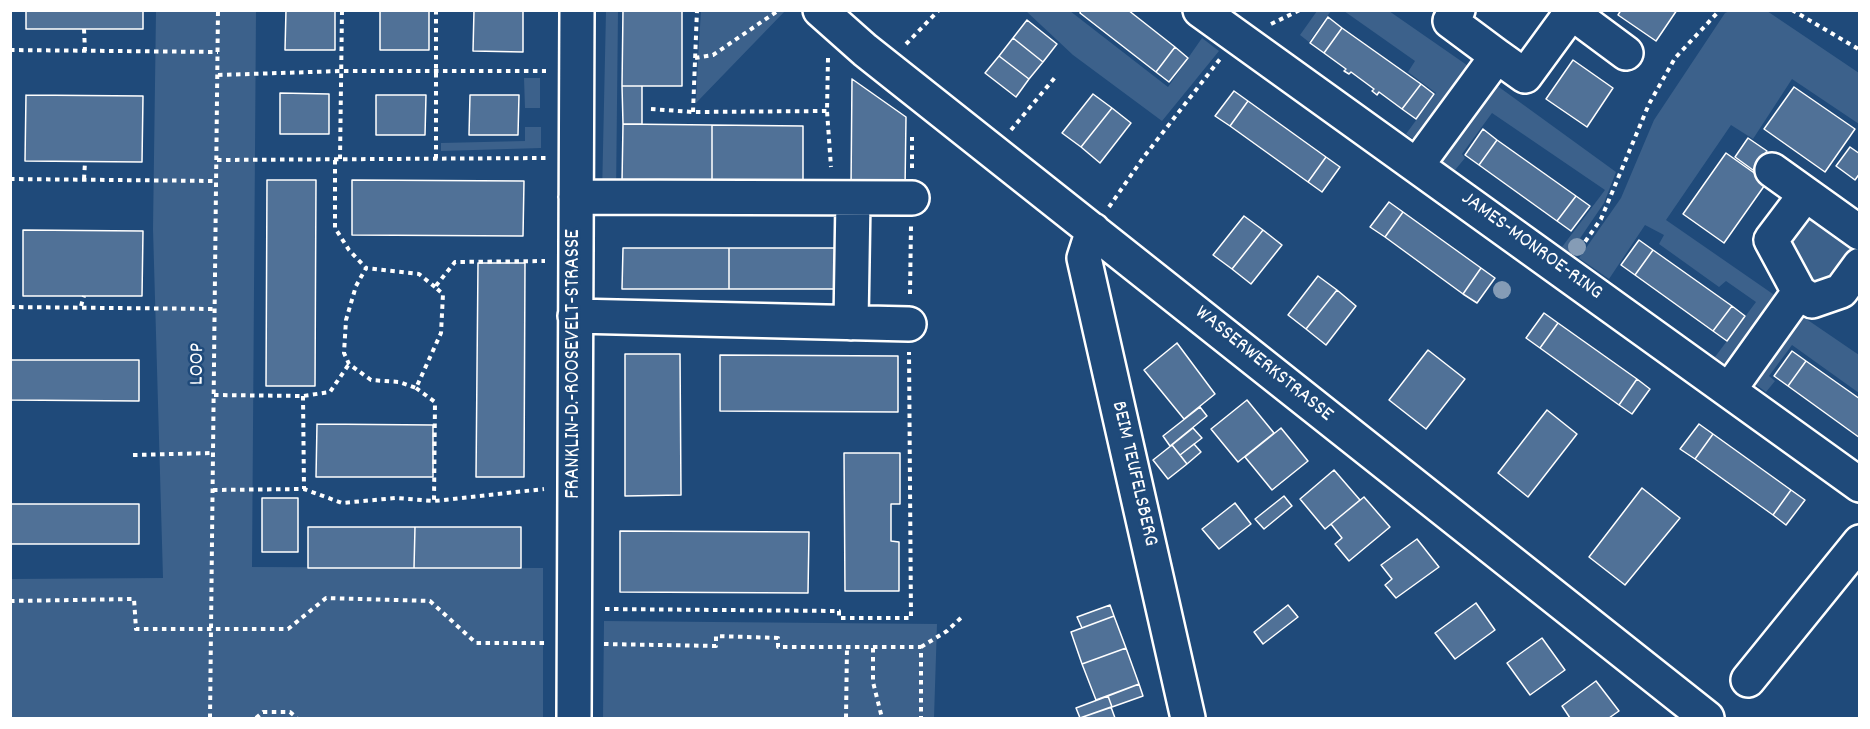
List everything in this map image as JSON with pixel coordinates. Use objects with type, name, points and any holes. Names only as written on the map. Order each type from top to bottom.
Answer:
[{"type":"street","name":"FRANKLIN-D.-ROOSEVELT-STRASSE","points":[[574,718],[577,10]]},
{"type":"street","name":"JAMES-MONROE-RING","points":[[1200,10],[1860,485]]},
{"type":"street","points":[[1458,10],[1450,21],[1525,76],[1570,12],[1626,53]]},
{"type":"street","name":"WASSERWERKSTRASSE","points":[[831,20],[885,66],[1707,718]]},
{"type":"street","points":[[1417,165],[1497,56]]},
{"type":"street","points":[[1772,170],[1860,233]]},
{"type":"street","points":[[1805,195],[1772,240],[1799,292],[1812,301],[1841,291],[1860,265]]},
{"type":"street","points":[[576,197],[912,198]]},
{"type":"street","points":[[843,199],[851,323]]},
{"type":"street","name":"BEIM TEUFELSBERG","points":[[1093,230],[1084,258],[1188,718]]},
{"type":"street","points":[[1728,390],[1799,292]]},
{"type":"street","points":[[575,316],[909,324]]},
{"type":"street","points":[[1748,680],[1860,542]]},
{"type":"path","name":"LOOP","points":[[210,718],[218,10]]},
{"type":"path","points":[[340,159],[342,10]]},
{"type":"path","points":[[436,10],[436,159]]},
{"type":"path","points":[[693,112],[697,10]]},
{"type":"path","points":[[695,58],[713,55],[779,10]]},
{"type":"path","points":[[885,66],[939,10]]},
{"type":"path","points":[[1564,271],[1601,219],[1649,104],[1675,58],[1720,10]]},
{"type":"path","points":[[1792,10],[1860,50]]},
{"type":"path","points":[[831,20],[828,44],[827,111],[843,199]]},
{"type":"path","points":[[84,29],[85,51]]},
{"type":"path","points":[[1093,230],[1143,158],[1237,38]]},
{"type":"path","points":[[10,50],[218,52]]},
{"type":"path","points":[[217,75],[342,71],[577,71]]},
{"type":"path","points":[[994,151],[1057,75]]},
{"type":"path","points":[[651,109],[693,112],[827,111]]},
{"type":"path","points":[[216,160],[576,158]]},
{"type":"path","points":[[335,159],[335,228],[349,250],[366,268],[419,274],[443,294],[441,333],[416,388]]},
{"type":"path","points":[[84,179],[85,162]]},
{"type":"path","points":[[10,179],[216,181]]},
{"type":"path","points":[[574,609],[839,611],[839,618],[911,618],[909,324],[912,198]]},
{"type":"path","points":[[435,287],[455,262],[576,261]]},
{"type":"path","points":[[366,268],[356,285],[346,320],[344,353],[349,364],[371,380],[399,382],[416,388],[435,402],[434,501]]},
{"type":"path","points":[[81,306],[84,296]]},
{"type":"path","points":[[10,307],[215,309]]},
{"type":"path","points":[[214,395],[303,396],[330,392],[349,364]]},
{"type":"path","points":[[303,396],[304,489]]},
{"type":"path","points":[[132,455],[213,453]]},
{"type":"path","points":[[212,490],[304,489],[342,503],[396,498],[434,501],[574,486]]},
{"type":"path","points":[[10,601],[134,599],[136,629],[288,629],[326,598],[430,602],[476,643],[716,646],[716,636],[778,638],[778,647],[921,647],[947,631],[964,615]]},
{"type":"path","points":[[846,718],[847,647]]},
{"type":"path","points":[[921,647],[921,718]]},
{"type":"path","points":[[873,648],[873,682],[882,718]]},
{"type":"path","points":[[256,718],[263,712],[290,712],[297,718]]},
{"type":"shaded area","points":[[156,11],[256,11],[252,567],[543,568],[543,718],[11,718],[10,579],[163,578],[153,229]]},
{"type":"shaded area","points":[[606,11],[618,11],[616,195],[602,195]]},
{"type":"shaded area","points":[[701,11],[785,11],[696,103],[698,58]]},
{"type":"shaded area","points":[[1026,11],[1070,11],[1168,87],[1202,38],[1219,51],[1162,121],[1073,55]]},
{"type":"shaded area","points":[[1317,11],[1331,11],[1309,42],[1300,35]]},
{"type":"shaded area","points":[[1344,11],[1389,11],[1474,70],[1418,142],[1406,134],[1436,93],[1408,72],[1415,61]]},
{"type":"shaded area","points":[[1767,11],[1859,73],[1859,124],[1792,79],[1753,139],[1731,125],[1666,220],[1783,301],[1731,368],[1715,357],[1756,302],[1726,281],[1719,287],[1659,244],[1664,235],[1645,225],[1609,279],[1579,258],[1621,198],[1654,120],[1725,13]]},
{"type":"shaded area","points":[[524,78],[540,78],[540,108],[525,108]]},
{"type":"shaded area","points":[[1492,82],[1616,172],[1604,203],[1570,253],[1562,247],[1605,190],[1492,113],[1462,154],[1465,158],[1455,170],[1437,158]]},
{"type":"shaded area","points":[[525,127],[541,127],[541,148],[441,151],[441,143],[525,141]]},
{"type":"shaded area","points":[[1803,216],[1819,217],[1848,237],[1854,252],[1827,286],[1810,279],[1789,243]]},
{"type":"shaded area","points":[[1796,312],[1859,355],[1859,393],[1792,345],[1769,376],[1775,381],[1766,392],[1748,379]]},
{"type":"shaded area","points":[[604,621],[937,624],[934,718],[603,718]]},
{"type":"building","points":[[26,10],[143,10],[143,29],[26,29]]},
{"type":"building","points":[[286,10],[335,10],[335,50],[285,50]]},
{"type":"building","points":[[380,10],[429,10],[429,50],[380,50]]},
{"type":"building","points":[[474,10],[523,10],[523,52],[473,51]]},
{"type":"building","points":[[623,10],[682,10],[682,86],[622,86]]},
{"type":"building","points":[[1081,10],[1128,10],[1175,47],[1156,72],[1080,13]]},
{"type":"building","points":[[1621,10],[1677,10],[1656,41],[1618,15]]},
{"type":"building","points":[[1328,17],[1342,28],[1324,53],[1310,43]]},
{"type":"building","points":[[1027,20],[1057,44],[1043,62],[1013,38]]},
{"type":"building","points":[[1342,28],[1421,84],[1402,109],[1379,92],[1377,95],[1372,91],[1374,89],[1351,72],[1349,74],[1344,71],[1346,69],[1324,53]]},
{"type":"building","points":[[1013,38],[1043,62],[1029,79],[999,56]]},
{"type":"building","points":[[1175,47],[1188,58],[1169,82],[1156,72]]},
{"type":"building","points":[[999,56],[1029,79],[1016,97],[985,73]]},
{"type":"building","points":[[1573,60],[1613,88],[1587,127],[1546,99]]},
{"type":"building","points":[[852,79],[906,117],[905,189],[851,187]]},
{"type":"building","points":[[1421,84],[1434,94],[1416,119],[1402,109]]},
{"type":"building","points":[[622,86],[642,86],[642,124],[623,124]]},
{"type":"building","points":[[1794,87],[1855,129],[1825,172],[1764,129]]},
{"type":"building","points":[[1234,91],[1248,101],[1230,126],[1215,116]]},
{"type":"building","points":[[280,93],[329,94],[329,134],[280,134]]},
{"type":"building","points":[[1093,94],[1112,108],[1081,147],[1062,133]]},
{"type":"building","points":[[26,95],[143,96],[142,162],[25,161]]},
{"type":"building","points":[[376,95],[426,95],[425,135],[376,135]]},
{"type":"building","points":[[470,95],[519,95],[518,135],[469,135]]},
{"type":"building","points":[[1248,101],[1326,157],[1308,182],[1230,126]]},
{"type":"building","points":[[1112,108],[1131,123],[1100,163],[1081,147]]},
{"type":"building","points":[[623,124],[712,125],[712,183],[622,182]]},
{"type":"building","points":[[712,125],[803,126],[803,184],[712,183]]},
{"type":"building","points":[[1483,129],[1497,140],[1479,165],[1465,155]]},
{"type":"building","points":[[1748,138],[1767,151],[1753,170],[1735,157]]},
{"type":"building","points":[[1497,140],[1576,196],[1557,221],[1479,165]]},
{"type":"building","points":[[1850,147],[1860,154],[1860,173],[1855,180],[1836,166]]},
{"type":"building","points":[[1726,153],[1767,182],[1724,243],[1683,214]]},
{"type":"building","points":[[1326,157],[1340,167],[1322,192],[1308,182]]},
{"type":"building","points":[[267,180],[316,180],[315,386],[266,386]]},
{"type":"building","points":[[352,180],[524,181],[523,236],[352,235]]},
{"type":"building","points":[[1576,196],[1590,206],[1571,231],[1557,221]]},
{"type":"building","points":[[1389,202],[1403,212],[1385,237],[1370,227]]},
{"type":"building","points":[[1403,212],[1481,268],[1463,294],[1385,237]]},
{"type":"building","points":[[1244,216],[1263,230],[1232,269],[1213,255]]},
{"type":"building","points":[[23,230],[143,231],[142,296],[23,296]]},
{"type":"building","points":[[1263,230],[1282,245],[1251,284],[1232,269]]},
{"type":"building","points":[[1639,240],[1653,250],[1635,275],[1621,265]]},
{"type":"building","points":[[623,248],[729,248],[729,289],[622,289]]},
{"type":"building","points":[[729,248],[835,248],[834,289],[729,289]]},
{"type":"building","points":[[1653,250],[1732,306],[1713,331],[1635,275]]},
{"type":"building","points":[[478,263],[525,263],[524,477],[476,477]]},
{"type":"building","points":[[1481,268],[1495,278],[1477,303],[1463,294]]},
{"type":"building","points":[[1318,276],[1337,290],[1306,329],[1288,315]]},
{"type":"building","points":[[1337,290],[1356,306],[1326,345],[1306,329]]},
{"type":"building","points":[[1732,306],[1745,316],[1727,341],[1713,331]]},
{"type":"building","points":[[1544,313],[1558,323],[1540,348],[1526,338]]},
{"type":"building","points":[[1558,323],[1637,379],[1619,405],[1540,348]]},
{"type":"building","points":[[1177,343],[1215,394],[1184,419],[1144,370]]},
{"type":"building","points":[[1428,350],[1465,379],[1426,429],[1389,400]]},
{"type":"building","points":[[1792,351],[1806,361],[1788,386],[1774,376]]},
{"type":"building","points":[[625,354],[680,354],[681,495],[625,496]]},
{"type":"building","points":[[720,355],[898,356],[898,412],[720,411]]},
{"type":"building","points":[[10,360],[139,360],[139,401],[10,400]]},
{"type":"building","points":[[1806,361],[1860,399],[1860,438],[1788,386]]},
{"type":"building","points":[[1637,379],[1650,389],[1632,414],[1619,405]]},
{"type":"building","points":[[1247,400],[1274,433],[1238,462],[1211,429]]},
{"type":"building","points":[[1200,407],[1207,416],[1170,446],[1163,436]]},
{"type":"building","points":[[1547,410],[1577,434],[1528,497],[1498,473]]},
{"type":"building","points":[[317,424],[433,425],[433,477],[316,477]]},
{"type":"building","points":[[1699,424],[1713,434],[1695,459],[1680,449]]},
{"type":"building","points":[[1193,428],[1202,438],[1180,455],[1172,445]]},
{"type":"building","points":[[1281,428],[1308,461],[1272,490],[1245,457]]},
{"type":"building","points":[[1713,434],[1791,490],[1773,515],[1695,459]]},
{"type":"building","points":[[1194,444],[1201,452],[1187,464],[1180,455]]},
{"type":"building","points":[[1172,445],[1187,464],[1168,479],[1153,460]]},
{"type":"building","points":[[844,453],[900,453],[900,504],[891,504],[891,541],[899,542],[899,591],[845,591]]},
{"type":"building","points":[[1334,470],[1360,500],[1325,529],[1300,499]]},
{"type":"building","points":[[1642,488],[1680,518],[1625,585],[1589,557]]},
{"type":"building","points":[[1791,490],[1805,500],[1786,525],[1773,515]]},
{"type":"building","points":[[1284,496],[1292,506],[1264,529],[1255,519]]},
{"type":"building","points":[[1364,497],[1390,527],[1349,561],[1335,544],[1342,538],[1331,524]]},
{"type":"building","points":[[262,498],[298,498],[298,552],[262,552]]},
{"type":"building","points":[[1235,503],[1251,524],[1219,549],[1202,529]]},
{"type":"building","points":[[10,504],[139,504],[139,544],[10,544]]},
{"type":"building","points":[[308,527],[415,527],[414,568],[308,568]]},
{"type":"building","points":[[415,527],[521,527],[521,568],[414,568]]},
{"type":"building","points":[[620,531],[809,532],[808,593],[620,592]]},
{"type":"building","points":[[1417,539],[1439,567],[1396,598],[1385,585],[1392,579],[1381,565]]},
{"type":"building","points":[[1476,603],[1495,630],[1455,659],[1435,633]]},
{"type":"building","points":[[1110,605],[1114,616],[1082,628],[1077,617]]},
{"type":"building","points":[[1288,605],[1298,617],[1263,644],[1254,632]]},
{"type":"building","points":[[1114,616],[1126,648],[1082,664],[1071,632]]},
{"type":"building","points":[[1542,638],[1565,670],[1530,695],[1507,663]]},
{"type":"building","points":[[1126,648],[1139,684],[1096,700],[1082,664]]},
{"type":"building","points":[[1596,681],[1619,711],[1609,718],[1570,718],[1562,706]]},
{"type":"building","points":[[1139,684],[1143,696],[1112,707],[1108,696]]},
{"type":"building","points":[[1108,696],[1112,707],[1080,718],[1076,708]]},
{"type":"building","points":[[1111,707],[1115,718],[1080,718]]}]
